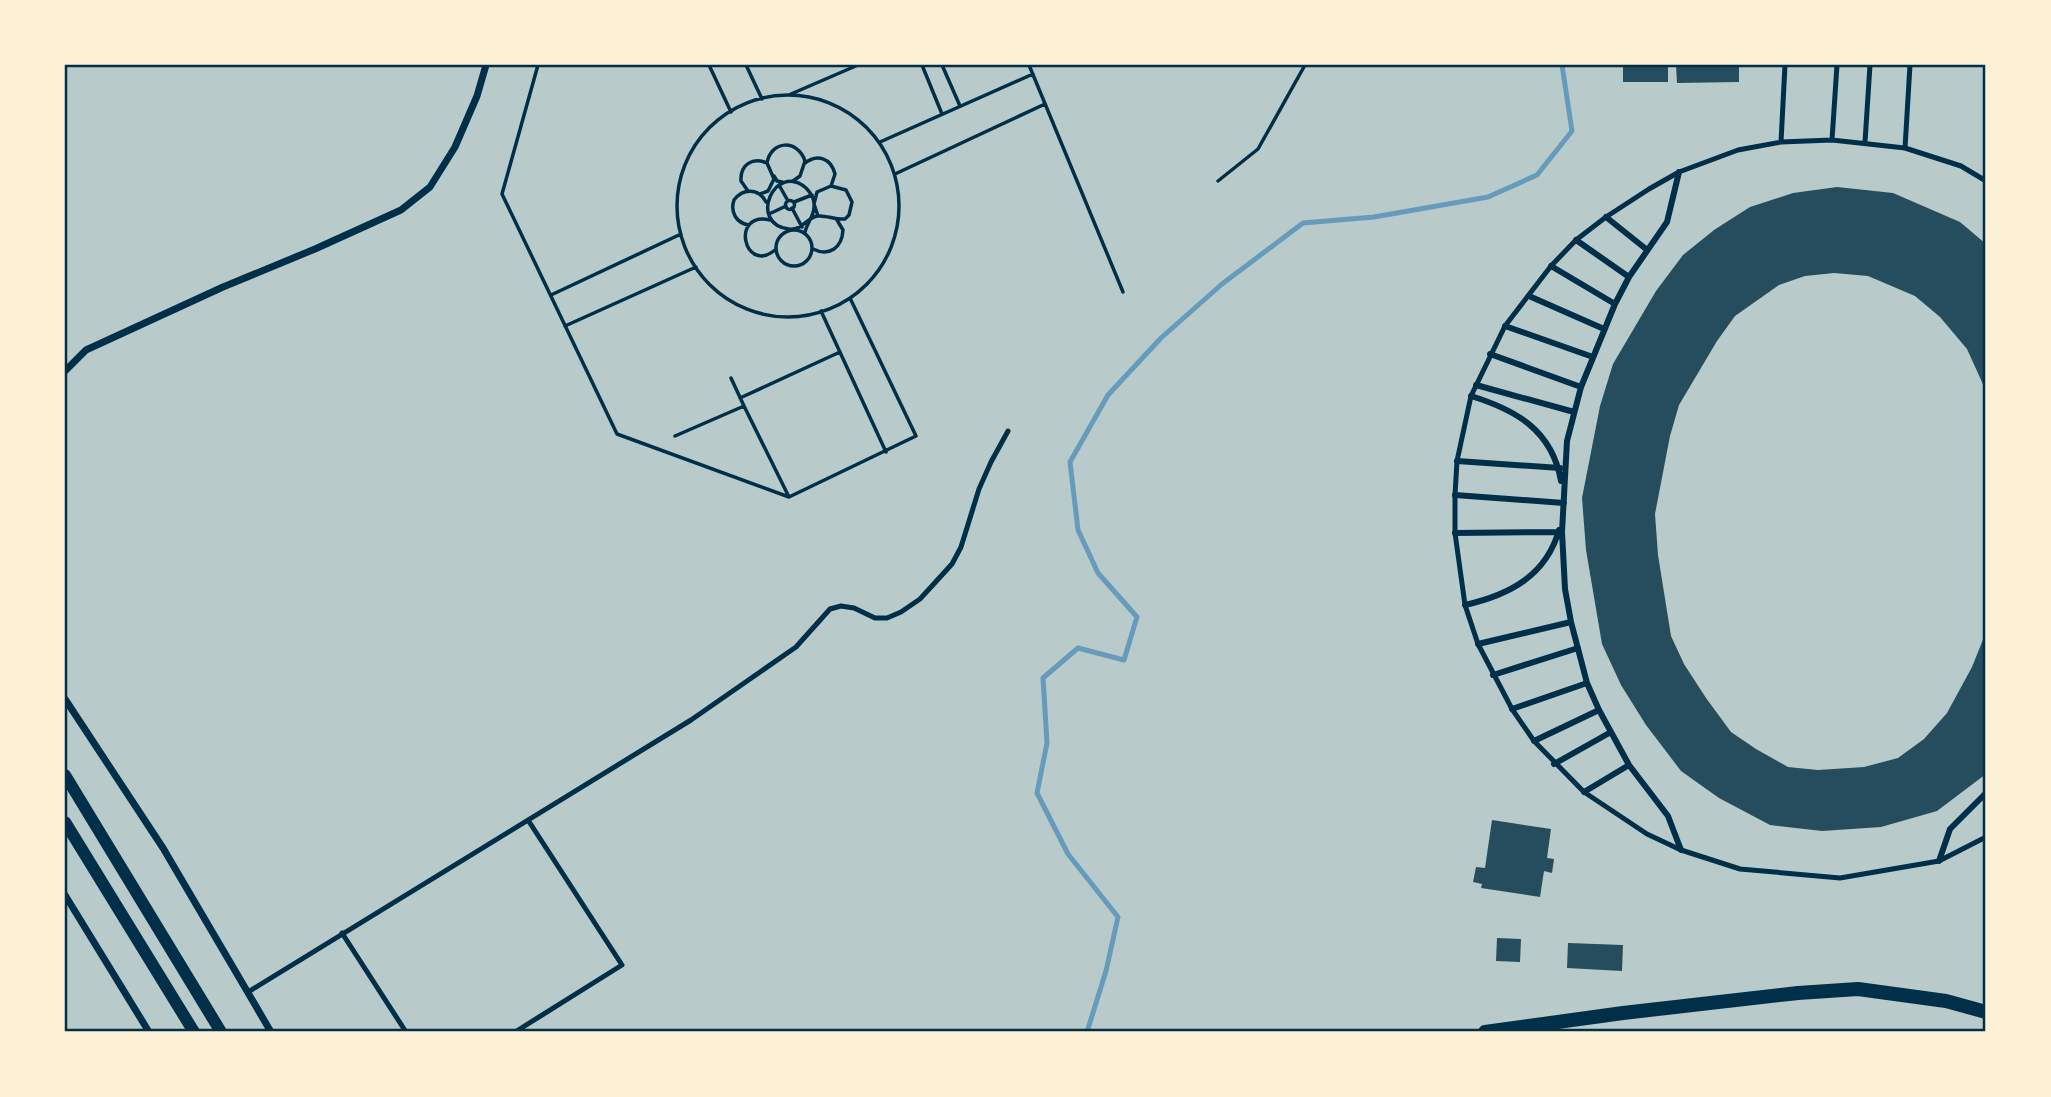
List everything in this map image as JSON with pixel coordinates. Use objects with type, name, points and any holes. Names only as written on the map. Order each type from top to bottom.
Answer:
[{"type":"main road","points":[[1485,1032],[1650,1010],[1858,989],[1946,1001],[1986,1012]]},
{"type":"street","points":[[65,371],[86,350],[401,210],[430,187],[455,147],[477,96],[486,65]]},
{"type":"street","points":[[1679,172],[1667,222],[1629,277],[1580,387],[1565,469],[1562,531],[1563,569],[1571,622],[1587,683],[1598,710],[1629,765],[1668,817],[1681,850]]},
{"type":"street","points":[[1606,217],[1646,249]]},
{"type":"street","points":[[1576,240],[1629,277]]},
{"type":"street","points":[[1551,266],[1615,304]]},
{"type":"street","points":[[1529,296],[1604,329]]},
{"type":"street","points":[[1504,327],[1593,357]]},
{"type":"street","points":[[1490,354],[1580,387]]},
{"type":"street","points":[[1476,385],[1574,412]]},
{"type":"street","points":[[1465,605],[1493,599],[1513,589],[1531,575],[1546,558],[1557,538],[1563,516],[1559,471],[1551,450],[1538,432],[1521,416],[1501,405],[1471,396]]},
{"type":"street","points":[[1457,461],[1565,469]]},
{"type":"street","points":[[1455,495],[1564,503]]},
{"type":"street","points":[[1455,533],[1562,531]]},
{"type":"street","points":[[1478,644],[1571,622]]},
{"type":"street","points":[[1493,675],[1578,648]]},
{"type":"street","points":[[1512,709],[1587,683]]},
{"type":"street","points":[[65,699],[163,848],[271,1032]]},
{"type":"street","points":[[1534,741],[1598,710]]},
{"type":"street","points":[[1554,764],[1611,732]]},
{"type":"street","points":[[1584,792],[1629,765]]},
{"type":"street","points":[[65,775],[221,1032]]},
{"type":"street","points":[[1939,861],[1950,829],[1986,793]]},
{"type":"street","points":[[65,822],[194,1032]]},
{"type":"street","points":[[65,895],[149,1032]]},
{"type":"lane","points":[[1781,142],[1785,65]]},
{"type":"lane","points":[[1832,140],[1838,65]]},
{"type":"lane","points":[[1865,142],[1870,65]]},
{"type":"lane","points":[[1905,148],[1910,65]]},
{"type":"lane","points":[[1986,181],[1961,166],[1905,148],[1832,140],[1781,142],[1738,150],[1679,172],[1606,217],[1576,240],[1551,266],[1504,327],[1471,396],[1457,461],[1455,495],[1455,533],[1465,605],[1478,644],[1512,709],[1534,741],[1584,792],[1647,834],[1681,850],[1740,869],[1840,878],[1939,861],[1986,837]]},
{"type":"lane","points":[[247,992],[691,720],[796,646],[830,609],[841,606],[853,608],[875,618],[887,618],[920,599],[956,556],[983,480],[1008,431]]},
{"type":"lane","points":[[515,1032],[622,965],[528,820]]},
{"type":"lane","points":[[342,933],[406,1032]]},
{"type":"path","points":[[538,65],[502,194],[617,434],[789,497],[916,436],[850,298]]},
{"type":"path","points":[[709,65],[731,111]]},
{"type":"path","points":[[746,65],[762,99]]},
{"type":"path","points":[[789,95],[824,100],[855,117],[880,142],[895,174],[900,212],[891,249],[871,281],[840,305],[804,317],[765,315],[729,301],[701,275],[682,242],[676,207],[682,172],[698,141],[722,116],[762,99],[789,95],[858,65]]},
{"type":"path","points":[[922,65],[942,114]]},
{"type":"path","points":[[942,65],[960,106]]},
{"type":"path","points":[[1029,65],[1123,292]]},
{"type":"path","points":[[1218,181],[1258,149],[1305,65]]},
{"type":"path","points":[[880,142],[1033,74]]},
{"type":"path","points":[[895,174],[1045,104]]},
{"type":"path","points":[[749,225],[744,236],[748,248],[752,252],[765,255],[775,250],[781,234],[818,216],[845,219],[849,215],[852,202],[846,190],[831,186],[817,192],[790,182],[777,181],[767,163],[768,157],[782,145],[794,146],[805,160],[800,176],[795,181],[790,182],[779,185],[770,193],[764,219]]},
{"type":"path","points":[[804,165],[814,158],[830,163],[835,174],[831,186]]},
{"type":"path","points":[[748,191],[741,181],[745,165],[755,160],[767,163]]},
{"type":"path","points":[[760,194],[772,187],[774,176]]},
{"type":"path","points":[[800,176],[804,186],[812,194],[818,216]]},
{"type":"path","points":[[779,185],[788,201],[794,203]]},
{"type":"path","points":[[781,234],[774,222],[769,214],[760,194],[743,192],[734,200],[733,212],[739,221],[749,225],[764,219],[774,222],[783,228],[805,232]]},
{"type":"path","points":[[817,192],[805,232],[813,249],[825,253],[837,248],[841,243],[843,230],[837,220]]},
{"type":"path","points":[[792,208],[794,203],[812,194]]},
{"type":"path","points":[[769,214],[786,206],[788,201]]},
{"type":"path","points":[[786,206],[792,208],[802,226]]},
{"type":"path","points":[[551,295],[681,234]]},
{"type":"path","points":[[775,250],[785,265],[798,267],[808,260],[813,249]]},
{"type":"path","points":[[565,326],[696,267]]},
{"type":"path","points":[[821,311],[886,452]]},
{"type":"path","points":[[740,398],[840,352]]},
{"type":"path","points":[[731,378],[789,497]]},
{"type":"path","points":[[675,436],[744,405]]},
{"type":"shaded area","points":[[65,65],[1986,65],[1986,1032],[65,1032]]},
{"type":"building","points":[[1623,65],[1668,65],[1668,82],[1623,82]]},
{"type":"building","points":[[1676,65],[1739,65],[1739,82],[1677,83]]},
{"type":"building","points":[[1837,187],[1893,193],[1960,222],[1986,244],[1986,391],[1967,349],[1940,317],[1915,296],[1868,276],[1834,273],[1805,276],[1779,285],[1735,316],[1679,405],[1670,436],[1655,514],[1658,555],[1671,636],[1684,664],[1731,732],[1788,767],[1818,770],[1864,767],[1898,758],[1924,739],[1947,713],[1972,667],[1986,632],[1986,774],[1937,811],[1881,827],[1822,831],[1770,825],[1719,798],[1681,771],[1646,725],[1621,685],[1602,644],[1586,550],[1582,498],[1600,406],[1613,364],[1656,291],[1683,255],[1714,230],[1750,207],[1793,193]]},
{"type":"building","points":[[1492,820],[1551,829],[1547,858],[1554,859],[1552,873],[1544,871],[1540,897],[1481,888],[1482,884],[1473,882],[1476,867],[1485,868]]},
{"type":"building","points":[[1497,938],[1521,939],[1520,962],[1496,961]]},
{"type":"building","points":[[1568,943],[1623,945],[1622,971],[1567,968]]},
{"type":"waterway","points":[[1087,1032],[1106,971],[1118,917],[1068,854],[1037,793],[1047,743],[1043,678],[1078,648],[1124,660],[1137,617],[1098,573],[1078,530],[1070,462],[1108,395],[1161,338],[1222,284],[1303,223],[1374,217],[1488,197],[1537,175],[1572,131],[1562,65]]}]
